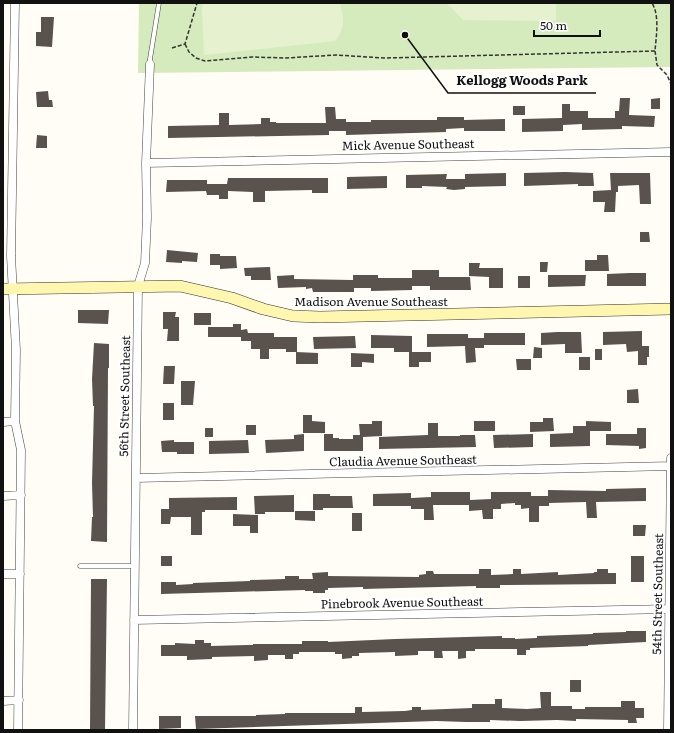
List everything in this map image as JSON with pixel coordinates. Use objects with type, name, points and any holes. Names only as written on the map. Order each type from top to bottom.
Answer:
[{"type":"street","points":[[15,3],[11,256],[8,289],[16,350],[16,421],[21,450],[18,730]]},
{"type":"street","name":"56th Street Southeast","points":[[133,730],[138,286],[145,263],[147,218],[146,163],[150,64]]},
{"type":"street","name":"Mick Avenue Southeast","points":[[146,163],[671,152]]},
{"type":"street","name":"Madison Avenue Southeast","points":[[8,289],[180,286],[232,298],[263,309],[300,317],[513,314],[671,309]]},
{"type":"street","points":[[3,422],[16,421]]},
{"type":"street","name":"54th Street Southeast","points":[[668,730],[671,458]]},
{"type":"street","name":"Claudia Avenue Southeast","points":[[136,478],[671,466]]},
{"type":"street","points":[[3,496],[21,495]]},
{"type":"street","points":[[3,574],[20,574]]},
{"type":"street","name":"Pinebrook Avenue Southeast","points":[[134,620],[670,609]]},
{"type":"street","points":[[3,701],[19,700]]},
{"type":"lane","points":[[150,64],[159,3]]},
{"type":"lane","points":[[80,566],[135,566]]},
{"type":"path","points":[[197,3],[185,44],[196,58],[204,61],[252,57],[286,58],[336,55],[385,58],[655,51]]},
{"type":"path","points":[[652,3],[654,6],[656,19],[655,51],[657,65],[667,75],[671,84]]},
{"type":"path","points":[[172,48],[185,44]]},
{"type":"green space","points":[[139,3],[671,3],[671,67],[138,73]]},
{"type":"green space","points":[[203,3],[340,3],[343,23],[339,36],[335,41],[204,55]]},
{"type":"green space","points":[[447,3],[556,3],[556,21],[463,20]]},
{"type":"building","points":[[41,17],[54,17],[52,47],[36,46],[36,32],[41,32]]},
{"type":"building","points":[[48,91],[49,100],[52,100],[53,107],[37,107],[36,92]]},
{"type":"building","points":[[620,98],[630,98],[629,115],[655,116],[654,127],[622,126],[622,129],[582,130],[582,124],[563,125],[563,131],[522,132],[522,119],[562,118],[562,104],[570,104],[570,111],[588,111],[588,118],[615,118],[615,111],[619,111]]},
{"type":"building","points":[[660,98],[660,109],[651,109],[651,99]]},
{"type":"building","points":[[513,106],[525,106],[525,115],[513,115]]},
{"type":"building","points":[[325,107],[335,107],[336,119],[346,119],[346,122],[371,122],[371,120],[437,120],[437,117],[464,117],[464,120],[505,119],[505,131],[464,131],[464,128],[446,129],[446,132],[346,135],[346,131],[329,131],[329,135],[168,138],[168,126],[219,125],[219,113],[229,113],[229,125],[261,124],[261,118],[270,118],[270,122],[276,123],[326,123]]},
{"type":"building","points":[[37,135],[47,136],[47,148],[36,148]]},
{"type":"building","points":[[506,173],[506,186],[465,187],[465,189],[454,190],[446,189],[447,187],[422,186],[422,188],[406,188],[406,175],[447,174],[446,179],[465,179],[465,174]]},
{"type":"building","points":[[524,173],[593,173],[594,186],[578,186],[578,184],[524,186]]},
{"type":"building","points":[[610,173],[650,173],[651,204],[640,204],[639,185],[618,186],[618,192],[616,192],[615,212],[604,212],[605,202],[593,202],[593,191],[611,190]]},
{"type":"building","points":[[387,176],[387,188],[347,189],[347,177]]},
{"type":"building","points":[[228,178],[328,178],[328,193],[312,193],[312,190],[265,191],[265,202],[253,202],[253,192],[228,191],[228,199],[219,199],[219,195],[207,195],[206,191],[166,192],[167,180],[207,180],[207,184],[227,184]]},
{"type":"building","points":[[640,232],[649,232],[650,242],[640,242]]},
{"type":"building","points":[[167,250],[198,253],[197,262],[166,262]]},
{"type":"building","points":[[210,254],[220,254],[220,256],[236,256],[237,268],[220,269],[220,265],[210,265]]},
{"type":"building","points":[[597,255],[608,255],[609,271],[585,271],[585,260],[597,260]]},
{"type":"building","points":[[540,262],[548,262],[547,272],[540,272]]},
{"type":"building","points":[[469,263],[480,263],[479,268],[503,268],[503,288],[489,288],[489,277],[469,276]]},
{"type":"building","points":[[270,267],[271,280],[251,280],[251,276],[245,276],[244,268]]},
{"type":"building","points":[[412,270],[439,270],[439,277],[470,277],[471,290],[430,290],[430,286],[412,286],[412,290],[371,291],[371,288],[354,288],[354,292],[313,292],[312,288],[306,289],[306,287],[278,288],[277,276],[294,275],[294,279],[353,280],[353,275],[378,275],[378,278],[412,278]]},
{"type":"building","points":[[646,273],[646,286],[607,286],[607,274]]},
{"type":"building","points":[[548,275],[586,275],[585,286],[548,287]]},
{"type":"building","points":[[518,276],[530,276],[530,288],[518,288]]},
{"type":"building","points":[[78,310],[109,310],[108,324],[78,323]]},
{"type":"building","points":[[163,312],[176,312],[175,317],[179,317],[179,341],[167,341],[168,329],[163,329]]},
{"type":"building","points":[[194,313],[211,313],[211,325],[194,325]]},
{"type":"building","points":[[233,324],[241,324],[241,330],[247,329],[248,333],[274,333],[274,337],[297,337],[297,352],[286,352],[286,349],[269,349],[269,359],[260,359],[260,349],[251,349],[251,341],[241,341],[241,337],[208,337],[208,327],[233,327]]},
{"type":"building","points":[[642,331],[642,346],[649,346],[647,365],[638,365],[638,351],[627,352],[626,344],[603,345],[603,332]]},
{"type":"building","points":[[581,332],[582,353],[565,353],[565,344],[541,345],[541,333]]},
{"type":"building","points":[[484,333],[525,333],[525,345],[484,345],[484,348],[475,348],[476,362],[466,363],[465,346],[427,347],[427,334],[468,334],[468,338],[484,338]]},
{"type":"building","points":[[371,335],[412,336],[412,352],[431,352],[431,362],[419,362],[419,367],[409,367],[409,352],[394,352],[394,348],[371,348]]},
{"type":"building","points":[[355,336],[356,348],[314,349],[313,337]]},
{"type":"building","points":[[94,343],[109,344],[107,542],[91,541],[93,517],[92,483],[94,406],[92,379]]},
{"type":"building","points":[[534,347],[542,348],[542,358],[533,358]]},
{"type":"building","points":[[595,349],[602,349],[602,360],[595,360]]},
{"type":"building","points":[[296,352],[318,353],[318,364],[296,364]]},
{"type":"building","points":[[351,353],[374,354],[374,363],[362,362],[362,367],[351,367]]},
{"type":"building","points":[[579,357],[590,357],[590,370],[579,370]]},
{"type":"building","points":[[516,359],[531,359],[531,370],[517,370]]},
{"type":"building","points":[[164,366],[175,366],[174,384],[163,384]]},
{"type":"building","points":[[181,381],[195,381],[193,405],[181,405]]},
{"type":"building","points":[[638,389],[639,403],[627,403],[627,390]]},
{"type":"building","points":[[163,403],[174,403],[174,420],[163,420]]},
{"type":"building","points":[[303,415],[312,415],[312,421],[325,422],[325,433],[303,433]]},
{"type":"building","points":[[543,418],[553,418],[554,431],[530,432],[530,422],[543,422]]},
{"type":"building","points":[[372,421],[382,421],[382,436],[363,437],[363,451],[324,451],[324,434],[333,434],[333,438],[353,439],[353,435],[360,435],[359,424],[372,424]]},
{"type":"building","points":[[474,421],[495,421],[495,431],[474,431]]},
{"type":"building","points":[[586,421],[611,422],[611,431],[590,431],[590,446],[550,447],[550,434],[573,433],[573,426],[586,426]]},
{"type":"building","points":[[428,423],[438,423],[438,436],[475,435],[476,447],[379,449],[379,437],[428,435]]},
{"type":"building","points":[[246,425],[256,425],[256,435],[246,435]]},
{"type":"building","points":[[205,428],[213,428],[213,437],[205,437]]},
{"type":"building","points":[[637,428],[646,428],[646,448],[639,449],[639,446],[606,445],[606,434],[637,434]]},
{"type":"building","points":[[304,434],[304,451],[266,453],[265,440],[294,439],[294,435]]},
{"type":"building","points":[[533,434],[533,447],[494,448],[493,435]]},
{"type":"building","points":[[174,440],[174,442],[194,442],[194,454],[162,452],[161,441]]},
{"type":"building","points":[[248,440],[249,453],[209,454],[209,441]]},
{"type":"building","points":[[646,488],[646,501],[596,502],[597,518],[587,518],[586,502],[549,503],[549,506],[539,506],[539,522],[529,522],[529,508],[521,509],[521,505],[515,505],[515,503],[501,504],[501,509],[493,509],[493,519],[483,519],[482,510],[469,511],[469,505],[433,505],[434,520],[424,520],[424,509],[411,509],[411,506],[373,506],[373,494],[411,493],[411,498],[431,497],[431,492],[470,492],[470,500],[491,499],[491,492],[531,492],[531,496],[548,496],[548,490],[606,491],[606,489]]},
{"type":"building","points":[[313,494],[352,496],[353,508],[323,508],[323,510],[313,510]]},
{"type":"building","points":[[294,495],[294,512],[265,512],[265,514],[255,514],[254,496]]},
{"type":"building","points":[[237,497],[237,510],[205,510],[205,512],[202,512],[202,535],[191,535],[191,517],[171,517],[170,524],[161,524],[161,509],[169,509],[169,498]]},
{"type":"building","points":[[295,511],[315,511],[315,521],[295,520]]},
{"type":"building","points":[[352,513],[362,513],[362,531],[352,531]]},
{"type":"building","points":[[233,514],[258,515],[258,533],[250,533],[250,526],[233,526]]},
{"type":"building","points":[[633,525],[646,525],[645,536],[633,536]]},
{"type":"building","points":[[161,556],[172,556],[172,566],[161,566]]},
{"type":"building","points":[[631,556],[644,556],[644,582],[631,582]]},
{"type":"building","points":[[479,569],[491,569],[491,575],[513,574],[513,569],[521,569],[521,574],[558,572],[558,575],[594,573],[597,572],[597,569],[608,569],[608,573],[616,573],[616,584],[500,585],[500,588],[476,588],[476,586],[363,589],[363,587],[328,588],[328,590],[325,590],[325,593],[313,593],[313,591],[305,590],[161,594],[161,582],[176,582],[176,585],[285,579],[285,576],[299,576],[299,579],[313,579],[312,573],[328,572],[328,576],[419,577],[419,575],[426,574],[426,571],[433,571],[434,574],[479,574]]},
{"type":"building","points":[[91,579],[107,579],[105,730],[90,730]]},
{"type":"building","points":[[646,631],[646,642],[530,648],[530,650],[526,650],[526,655],[517,655],[517,649],[475,649],[475,651],[466,651],[466,658],[458,659],[458,651],[442,651],[443,658],[434,658],[434,651],[418,651],[418,655],[395,656],[395,652],[359,653],[359,656],[352,656],[352,658],[342,659],[342,654],[335,654],[335,652],[299,652],[299,654],[293,654],[293,659],[285,659],[285,655],[268,655],[268,660],[254,661],[254,656],[212,657],[212,659],[187,660],[187,656],[161,656],[161,645],[175,645],[175,643],[195,644],[195,640],[204,640],[204,643],[211,643],[211,646],[302,644],[302,641],[328,642],[502,636],[502,638],[515,639],[537,638],[537,636]]},
{"type":"building","points":[[570,680],[581,680],[581,692],[570,692]]},
{"type":"building","points":[[540,692],[551,692],[551,706],[572,706],[572,709],[585,709],[585,707],[621,707],[621,701],[635,701],[635,708],[644,708],[644,718],[636,718],[637,723],[628,723],[628,720],[490,720],[490,722],[436,721],[196,729],[195,716],[256,716],[285,713],[355,713],[355,707],[362,707],[362,712],[405,711],[412,710],[412,707],[421,707],[421,710],[472,708],[472,704],[495,704],[495,699],[502,699],[502,708],[541,708]]},
{"type":"building","points":[[159,716],[181,716],[181,728],[159,729]]},
{"type":"place","name":"Kellogg Woods Park","points":[[405,35]]}]
